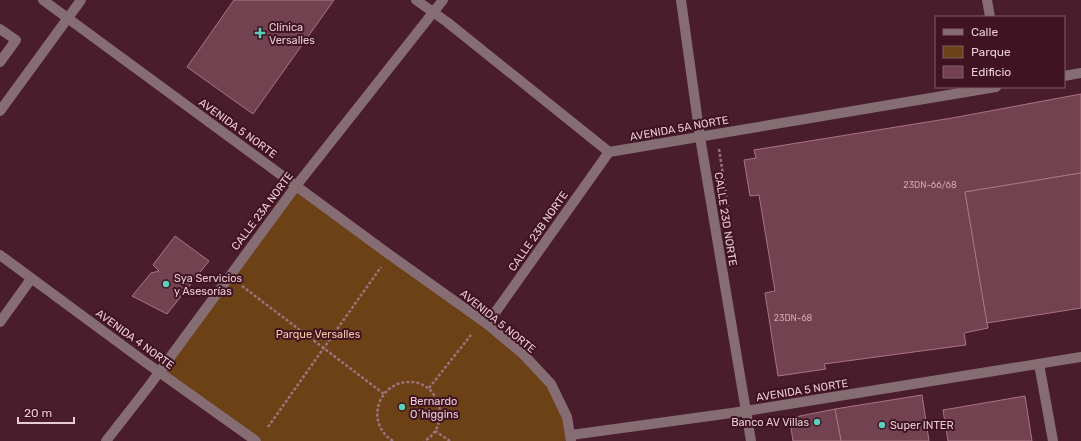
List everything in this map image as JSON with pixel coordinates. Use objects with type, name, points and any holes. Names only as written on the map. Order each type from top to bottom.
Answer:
[{"type":"street","name":"AVENIDA 5 NORTE","points":[[43,0],[390,255],[487,324],[524,355],[551,384],[567,417],[571,438],[1081,357]]},
{"type":"street","points":[[0,111],[81,0]]},
{"type":"street","points":[[416,0],[609,152]]},
{"type":"street","name":"CALLE 23A NORTE","points":[[106,441],[159,372],[296,186],[443,0]]},
{"type":"street","name":"CALLE 23D NORTE","points":[[681,0],[700,137],[751,441]]},
{"type":"street","points":[[987,0],[990,16]]},
{"type":"street","points":[[0,29],[16,40],[0,62]]},
{"type":"street","points":[[1065,76],[1081,73]]},
{"type":"street","name":"AVENIDA 5A NORTE","points":[[609,152],[990,88]]},
{"type":"street","name":"CALLE 23B NORTE","points":[[487,324],[609,152]]},
{"type":"street","name":"AVENIDA 4 NORTE","points":[[0,256],[256,441]]},
{"type":"street","points":[[0,322],[31,279]]},
{"type":"street","points":[[1039,364],[1053,441]]},
{"type":"path","points":[[268,427],[390,255]]},
{"type":"path","points":[[242,286],[384,394]]},
{"type":"path","points":[[429,388],[471,335]]},
{"type":"path","points":[[393,441],[387,438],[381,430],[377,416],[379,402],[384,394],[393,385],[405,382],[417,382],[429,388],[436,397],[440,408],[440,420],[435,431],[428,439],[424,441]]},
{"type":"path","points":[[435,431],[450,441]]},
{"type":"green space","name":"Parque Versalles","points":[[296,186],[487,324],[551,384],[571,441],[256,441],[159,372]]},
{"type":"building","name":"Clínica Versalles","points":[[234,0],[334,0],[253,114],[187,67]]},
{"type":"building","points":[[1081,94],[1081,173],[965,192],[988,328],[964,333],[966,345],[824,364],[826,369],[778,376],[765,293],[775,291],[759,195],[750,196],[744,160],[756,158],[754,150],[952,118]]},
{"type":"building","points":[[1081,173],[1081,308],[987,323],[965,192]]},
{"type":"building","name":"Sya Servicios y Asesorías","points":[[175,236],[209,261],[167,314],[132,296],[151,273],[159,271],[153,265]]},
{"type":"building","name":"Super INTER","points":[[922,395],[929,441],[841,441],[835,409]]},
{"type":"building","points":[[1025,396],[1032,441],[948,441],[943,410]]},
{"type":"building","name":"Banco AV Villas","points":[[835,409],[841,441],[793,441],[791,428],[797,427],[795,417]]},
{"type":"place","name":"Clínica Versalles","points":[[260,33]]},
{"type":"place","name":"Sya Servicios y Asesorías","points":[[166,284]]},
{"type":"place","name":"Bernardo O´higgins","points":[[402,407]]},
{"type":"place","name":"Banco AV Villas","points":[[817,422]]},
{"type":"place","name":"Super INTER","points":[[882,425]]}]
